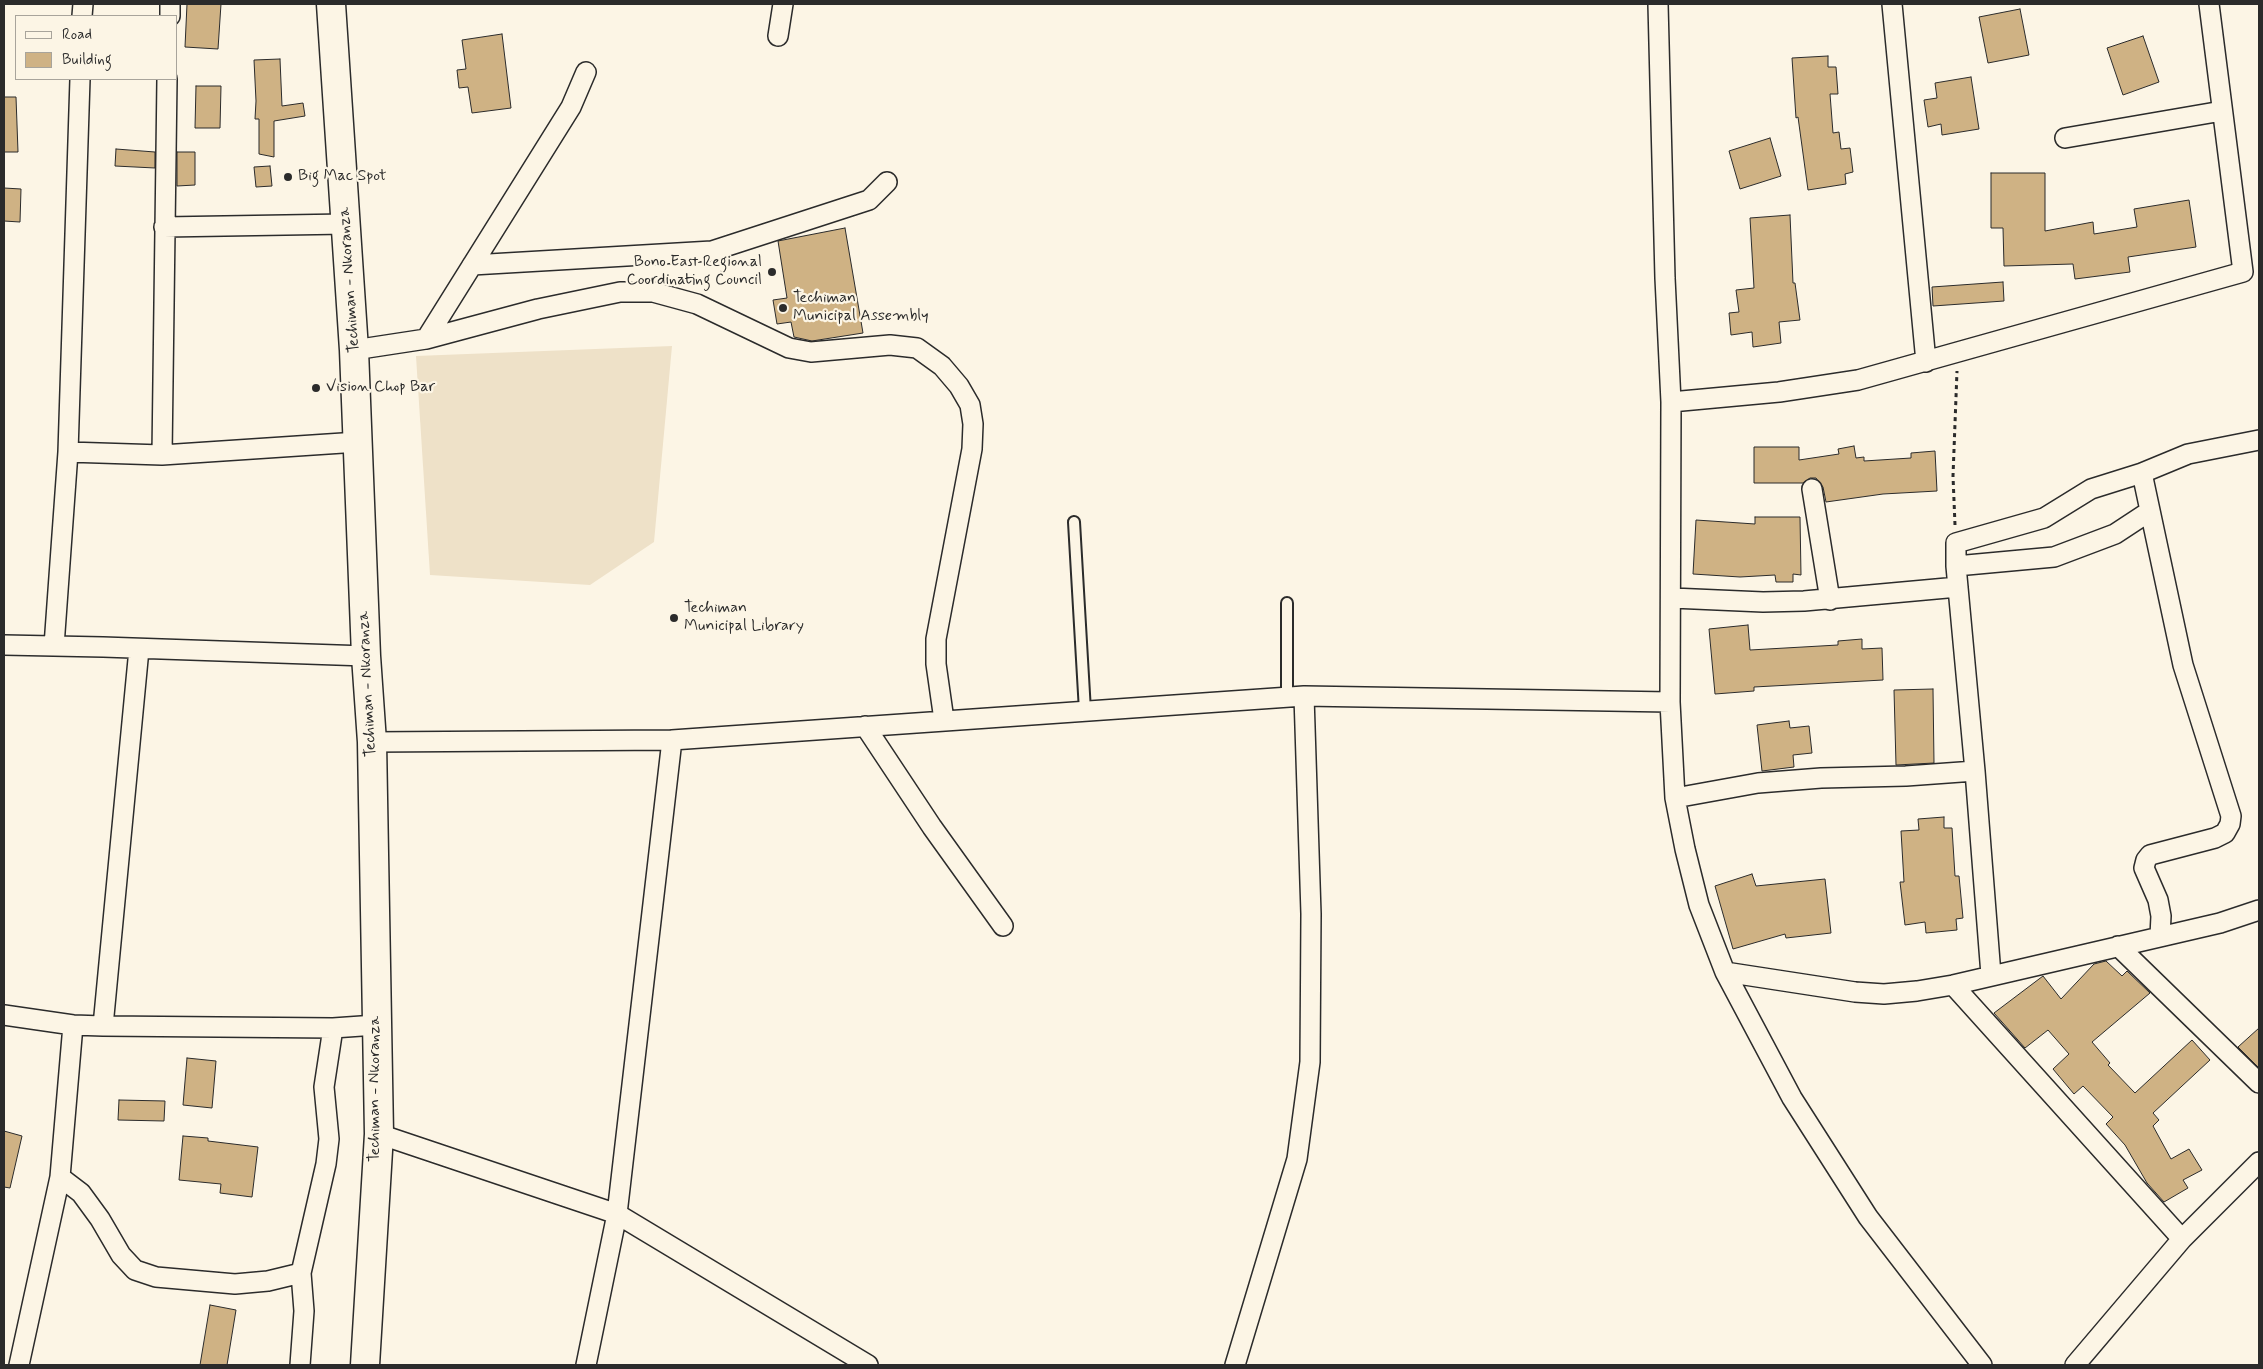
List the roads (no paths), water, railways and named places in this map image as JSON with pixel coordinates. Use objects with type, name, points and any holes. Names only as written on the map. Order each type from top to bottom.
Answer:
[{"type":"main road","name":"Techiman - Nkoranza","points":[[331,4],[354,350],[366,656],[372,742],[379,1134],[365,1365]]},
{"type":"street","points":[[778,36],[783,4]]},
{"type":"street","points":[[1658,4],[1665,278],[1671,402],[1672,598],[1670,702],[1675,798],[1685,849],[1699,905],[1725,972],[1792,1098],[1868,1217],[1982,1365]]},
{"type":"street","points":[[1892,4],[1926,362]]},
{"type":"street","points":[[1671,402],[1780,392],[1848,382],[1926,362],[2251,270],[2222,111],[2209,4]]},
{"type":"street","points":[[426,339],[570,107],[586,72]]},
{"type":"street","points":[[54,646],[68,452],[80,80]]},
{"type":"street","points":[[162,455],[167,80]]},
{"type":"street","points":[[2065,138],[2222,111]]},
{"type":"street","points":[[472,265],[712,251],[869,200],[887,182]]},
{"type":"street","points":[[164,227],[346,224]]},
{"type":"street","points":[[354,350],[426,339],[538,309],[620,292],[653,292],[697,304],[788,348],[811,352],[890,345],[917,348],[942,366],[959,386],[970,405],[974,424],[972,449],[936,639],[936,664],[944,720]]},
{"type":"street","points":[[1991,975],[1976,771],[1956,566],[1956,543],[2044,518],[2091,489],[2142,473],[2188,454],[2259,440]]},
{"type":"street","points":[[68,452],[162,455],[358,442]]},
{"type":"street","points":[[2142,473],[2183,665],[2231,816],[2230,824],[2225,833],[2215,838],[2150,855],[2146,860],[2144,868],[2158,900],[2161,916],[2160,936]]},
{"type":"street","points":[[1812,489],[1830,600]]},
{"type":"street","points":[[1956,566],[2054,557],[2115,534],[2150,512]]},
{"type":"street","points":[[1672,598],[1763,602],[1830,600],[1958,587]]},
{"type":"street","points":[[4,645],[366,656]]},
{"type":"street","points":[[103,1026],[139,649]]},
{"type":"street","points":[[372,742],[672,740],[1296,697],[1670,702]]},
{"type":"street","points":[[1235,1365],[1297,1159],[1310,1062],[1311,914],[1296,697]]},
{"type":"street","points":[[865,726],[932,827],[1004,926]]},
{"type":"street","points":[[586,1365],[617,1214],[672,740]]},
{"type":"street","points":[[1675,798],[1758,783],[1821,778],[1906,776],[1976,771]]},
{"type":"street","points":[[1725,972],[1818,984],[1855,992],[1884,994],[1953,985],[2220,923],[2259,910]]},
{"type":"street","points":[[2118,946],[2259,1083]]},
{"type":"street","points":[[1953,985],[2182,1239]]},
{"type":"street","points":[[4,1016],[73,1025],[103,1026],[334,1028],[376,1025]]},
{"type":"street","points":[[19,1365],[60,1177],[73,1025]]},
{"type":"street","points":[[300,1365],[304,1312],[301,1273],[326,1164],[329,1139],[324,1087],[334,1028]]},
{"type":"street","points":[[379,1134],[617,1214],[868,1365]]},
{"type":"street","points":[[2075,1365],[2182,1239],[2259,1162]]},
{"type":"street","points":[[60,1177],[81,1192],[100,1219],[121,1255],[135,1270],[156,1278],[235,1284],[268,1282],[301,1273]]},
{"type":"lane","points":[[1074,522],[1084,711]]},
{"type":"lane","points":[[1287,603],[1296,697]]},
{"type":"place","name":"Big Mac Spot","points":[[288,177]]},
{"type":"place","name":"Bono East Regional Coordinating Council","points":[[772,272]]},
{"type":"place","name":"Techiman Municipal Assembly","points":[[783,308]]},
{"type":"place","name":"Vision Chop Bar","points":[[316,388]]},
{"type":"place","name":"Techiman Municipal Library","points":[[674,618]]}]
